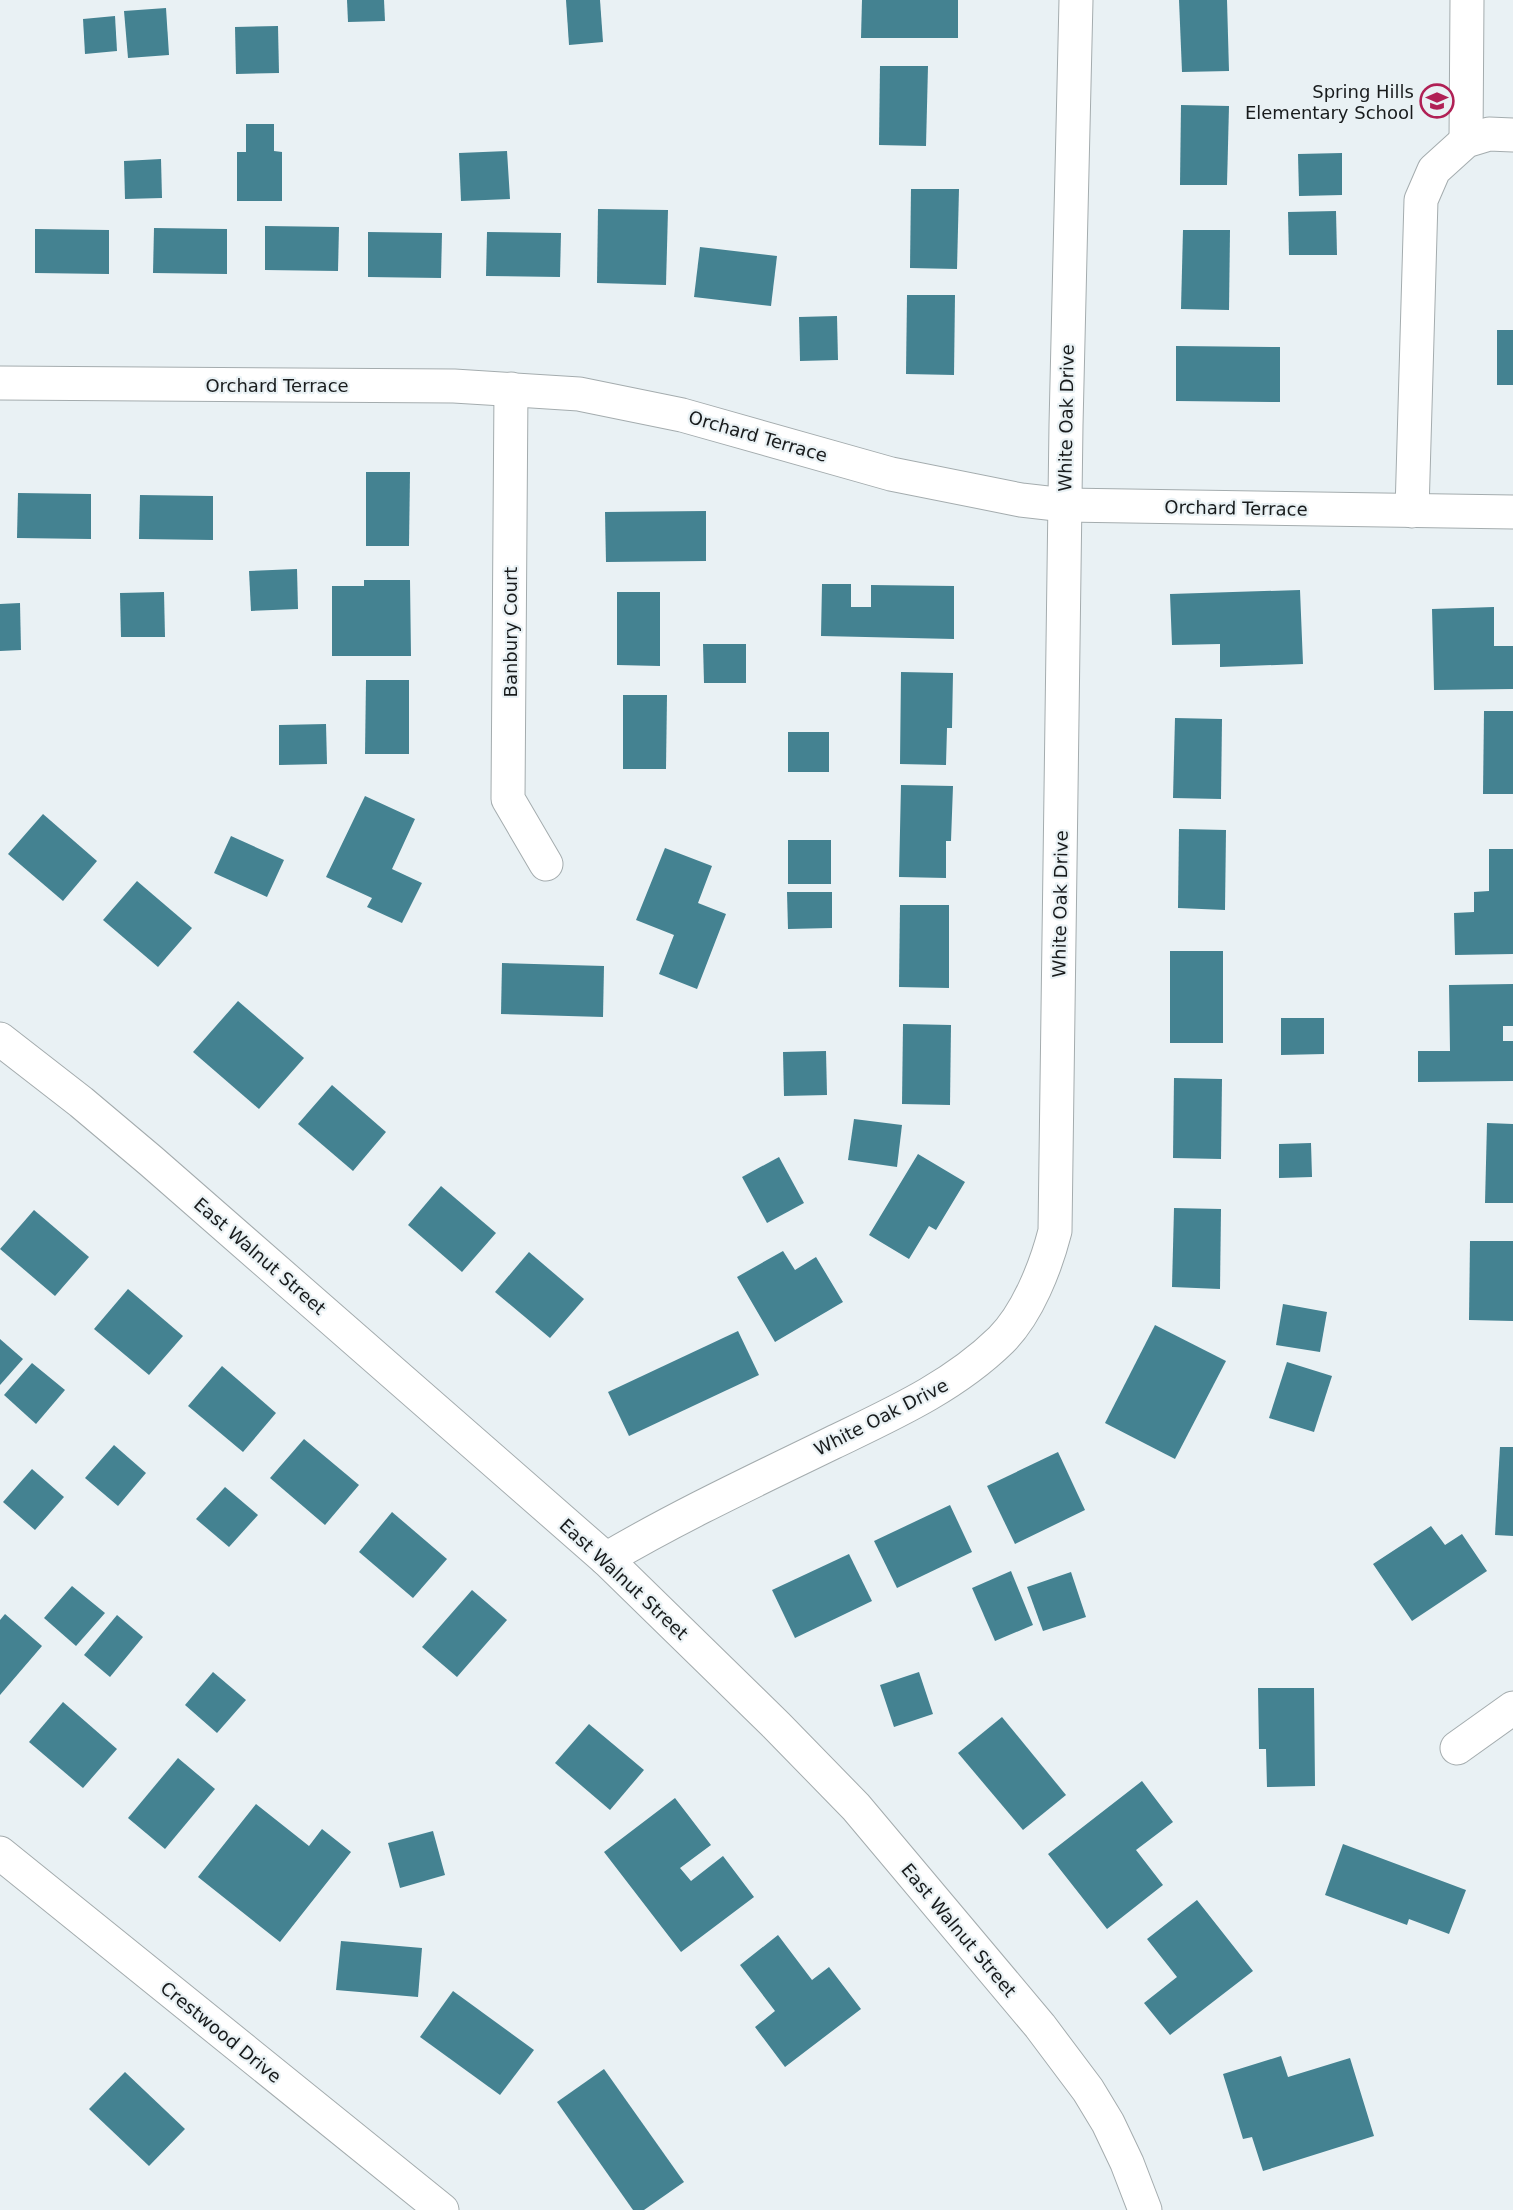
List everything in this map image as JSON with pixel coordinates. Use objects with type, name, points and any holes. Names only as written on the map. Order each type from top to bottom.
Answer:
[{"type":"street","name":"White Oak Drive","points":[[606,1559],[656,1529],[912,1404],[958,1377],[1003,1338],[1025,1307],[1047,1264],[1055,1231],[1065,504],[1076,0]]},
{"type":"street","points":[[1466,141],[1467,0]]},
{"type":"street","points":[[1412,511],[1421,200],[1434,170],[1466,141],[1489,134],[1513,135]]},
{"type":"street","name":"Orchard Terrace","points":[[0,383],[454,386],[579,394],[682,415],[891,474],[1010,498],[1065,504],[1513,512]]},
{"type":"street","name":"Banbury Court","points":[[511,389],[508,799],[546,864]]},
{"type":"street","name":"East Walnut Street","points":[[0,1039],[81,1102],[151,1161],[606,1559],[776,1725],[856,1807],[1040,2026],[1088,2090],[1108,2123],[1127,2163],[1145,2210]]},
{"type":"street","points":[[1457,1748],[1513,1708]]},
{"type":"street","name":"Crestwood Drive","points":[[0,1853],[442,2210]]},
{"type":"building","points":[[347,0],[384,0],[385,21],[348,22]]},
{"type":"building","points":[[566,0],[600,0],[603,42],[569,45]]},
{"type":"building","points":[[862,0],[958,0],[958,38],[861,38]]},
{"type":"building","points":[[1179,0],[1227,0],[1229,71],[1182,72]]},
{"type":"building","points":[[166,8],[169,55],[128,58],[124,11]]},
{"type":"building","points":[[115,16],[117,51],[85,54],[83,19]]},
{"type":"building","points":[[278,26],[279,73],[236,74],[235,27]]},
{"type":"building","points":[[880,66],[928,66],[926,146],[879,145]]},
{"type":"building","points":[[1181,105],[1229,106],[1227,185],[1180,185]]},
{"type":"building","points":[[246,124],[274,124],[274,151],[282,152],[282,201],[237,201],[237,152],[246,152]]},
{"type":"building","points":[[507,151],[510,199],[461,201],[459,153]]},
{"type":"building","points":[[1342,153],[1342,195],[1299,196],[1298,154]]},
{"type":"building","points":[[161,159],[162,198],[125,199],[124,161]]},
{"type":"building","points":[[911,189],[959,189],[957,269],[910,268]]},
{"type":"building","points":[[598,209],[668,210],[666,285],[597,283]]},
{"type":"building","points":[[1336,211],[1337,255],[1289,255],[1288,212]]},
{"type":"building","points":[[265,226],[339,227],[338,271],[265,270]]},
{"type":"building","points":[[154,228],[227,229],[227,274],[153,273]]},
{"type":"building","points":[[35,229],[109,230],[109,274],[35,273]]},
{"type":"building","points":[[1183,230],[1230,230],[1229,310],[1181,309]]},
{"type":"building","points":[[368,232],[442,233],[441,278],[368,277]]},
{"type":"building","points":[[487,232],[561,233],[560,277],[486,276]]},
{"type":"building","points":[[700,247],[777,256],[771,306],[694,297]]},
{"type":"building","points":[[907,295],[955,295],[954,375],[906,374]]},
{"type":"building","points":[[837,316],[838,360],[800,361],[799,317]]},
{"type":"building","points":[[1497,330],[1513,330],[1513,385],[1497,385]]},
{"type":"building","points":[[1176,346],[1280,347],[1280,402],[1176,401]]},
{"type":"building","points":[[366,472],[410,472],[409,546],[366,546]]},
{"type":"building","points":[[18,493],[91,494],[91,539],[17,538]]},
{"type":"building","points":[[140,495],[213,496],[213,540],[139,539]]},
{"type":"building","points":[[706,511],[706,561],[606,562],[605,512]]},
{"type":"building","points":[[297,569],[298,609],[251,611],[249,571]]},
{"type":"building","points":[[364,580],[410,580],[411,656],[332,656],[332,586],[364,586]]},
{"type":"building","points":[[822,584],[851,584],[851,607],[871,607],[871,585],[954,586],[954,639],[821,636]]},
{"type":"building","points":[[1300,590],[1303,664],[1220,667],[1220,644],[1172,645],[1170,594]]},
{"type":"building","points":[[164,592],[165,637],[121,637],[120,593]]},
{"type":"building","points":[[617,592],[660,592],[660,666],[617,665]]},
{"type":"building","points":[[20,603],[21,650],[0,651],[0,604]]},
{"type":"building","points":[[1494,607],[1494,646],[1513,646],[1513,689],[1434,690],[1432,609]]},
{"type":"building","points":[[703,644],[746,644],[746,683],[704,683]]},
{"type":"building","points":[[901,672],[953,673],[952,728],[947,728],[946,765],[900,764]]},
{"type":"building","points":[[366,680],[409,680],[409,754],[365,754]]},
{"type":"building","points":[[623,695],[667,695],[666,769],[623,769]]},
{"type":"building","points":[[1484,711],[1513,711],[1513,794],[1483,794]]},
{"type":"building","points":[[1175,718],[1222,719],[1221,799],[1173,798]]},
{"type":"building","points":[[326,724],[327,764],[279,765],[279,725]]},
{"type":"building","points":[[788,732],[829,732],[829,772],[788,772]]},
{"type":"building","points":[[901,785],[953,786],[951,841],[946,841],[946,878],[899,877]]},
{"type":"building","points":[[365,796],[415,819],[392,869],[422,883],[402,923],[367,907],[372,898],[326,877]]},
{"type":"building","points":[[43,814],[97,861],[63,901],[8,854]]},
{"type":"building","points":[[1179,829],[1226,830],[1225,910],[1178,908]]},
{"type":"building","points":[[231,836],[284,860],[267,897],[214,873]]},
{"type":"building","points":[[788,840],[831,840],[831,884],[788,884]]},
{"type":"building","points":[[665,848],[712,866],[698,903],[726,914],[697,989],[659,974],[674,935],[636,920]]},
{"type":"building","points":[[1489,849],[1513,849],[1513,954],[1455,955],[1454,913],[1474,912],[1474,892],[1489,891]]},
{"type":"building","points":[[137,881],[192,928],[158,967],[103,920]]},
{"type":"building","points":[[787,892],[832,892],[832,928],[788,929]]},
{"type":"building","points":[[900,905],[949,905],[949,988],[899,987]]},
{"type":"building","points":[[1170,951],[1223,951],[1223,1043],[1170,1043]]},
{"type":"building","points":[[502,963],[604,966],[603,1017],[501,1014]]},
{"type":"building","points":[[1513,984],[1513,1026],[1503,1026],[1503,1041],[1513,1041],[1513,1081],[1418,1082],[1418,1051],[1450,1051],[1449,985]]},
{"type":"building","points":[[238,1001],[304,1058],[259,1109],[193,1052]]},
{"type":"building","points":[[1281,1018],[1324,1018],[1324,1054],[1281,1055]]},
{"type":"building","points":[[903,1024],[951,1025],[950,1105],[902,1104]]},
{"type":"building","points":[[826,1051],[827,1095],[784,1096],[783,1052]]},
{"type":"building","points":[[1174,1078],[1222,1079],[1221,1159],[1173,1158]]},
{"type":"building","points":[[332,1085],[386,1132],[353,1171],[298,1124]]},
{"type":"building","points":[[854,1119],[902,1125],[897,1167],[848,1160]]},
{"type":"building","points":[[1487,1123],[1513,1124],[1513,1203],[1485,1203]]},
{"type":"building","points":[[1311,1143],[1312,1177],[1279,1178],[1279,1144]]},
{"type":"building","points":[[918,1154],[965,1182],[936,1230],[929,1226],[909,1259],[869,1235]]},
{"type":"building","points":[[779,1157],[804,1203],[767,1223],[742,1177]]},
{"type":"building","points":[[441,1186],[496,1233],[462,1272],[408,1225]]},
{"type":"building","points":[[1174,1208],[1221,1209],[1220,1289],[1172,1287]]},
{"type":"building","points":[[34,1210],[89,1257],[55,1296],[0,1249]]},
{"type":"building","points":[[1470,1241],[1513,1241],[1513,1321],[1469,1320]]},
{"type":"building","points":[[783,1251],[795,1270],[816,1257],[843,1302],[775,1342],[737,1277]]},
{"type":"building","points":[[529,1252],[584,1299],[550,1338],[495,1292]]},
{"type":"building","points":[[128,1289],[183,1336],[149,1375],[94,1329]]},
{"type":"building","points":[[1283,1304],[1327,1312],[1320,1352],[1276,1345]]},
{"type":"building","points":[[1155,1325],[1226,1361],[1175,1459],[1105,1423]]},
{"type":"building","points":[[738,1331],[759,1375],[629,1436],[608,1392]]},
{"type":"building","points":[[0,1339],[23,1359],[0,1385]]},
{"type":"building","points":[[1287,1362],[1332,1376],[1314,1432],[1269,1418]]},
{"type":"building","points":[[32,1363],[65,1390],[36,1424],[4,1395]]},
{"type":"building","points":[[222,1366],[276,1413],[243,1452],[188,1406]]},
{"type":"building","points":[[304,1439],[359,1485],[325,1525],[270,1478]]},
{"type":"building","points":[[114,1445],[146,1473],[118,1506],[85,1478]]},
{"type":"building","points":[[1500,1447],[1513,1447],[1513,1536],[1495,1535]]},
{"type":"building","points":[[1058,1452],[1085,1510],[1015,1544],[987,1486]]},
{"type":"building","points":[[32,1469],[64,1497],[35,1530],[3,1502]]},
{"type":"building","points":[[225,1487],[258,1515],[229,1547],[196,1519]]},
{"type":"building","points":[[950,1505],[972,1552],[897,1588],[874,1541]]},
{"type":"building","points":[[392,1512],[447,1559],[413,1598],[359,1552]]},
{"type":"building","points":[[1431,1526],[1445,1545],[1462,1534],[1487,1571],[1412,1621],[1373,1564]]},
{"type":"building","points":[[849,1554],[872,1601],[795,1638],[772,1590]]},
{"type":"building","points":[[1011,1571],[1033,1625],[995,1641],[972,1588]]},
{"type":"building","points":[[1071,1572],[1086,1617],[1043,1631],[1027,1587]]},
{"type":"building","points":[[72,1586],[105,1613],[76,1646],[44,1618]]},
{"type":"building","points":[[472,1590],[507,1620],[457,1677],[422,1647]]},
{"type":"building","points":[[5,1614],[42,1646],[0,1695],[0,1620]]},
{"type":"building","points":[[117,1615],[143,1637],[110,1677],[84,1655]]},
{"type":"building","points":[[213,1672],[246,1700],[217,1733],[185,1705]]},
{"type":"building","points":[[919,1672],[933,1714],[894,1727],[880,1685]]},
{"type":"building","points":[[1258,1688],[1314,1688],[1315,1786],[1267,1787],[1266,1749],[1259,1749]]},
{"type":"building","points":[[63,1702],[117,1749],[83,1788],[29,1742]]},
{"type":"building","points":[[1002,1717],[1066,1795],[1023,1830],[958,1753]]},
{"type":"building","points":[[589,1724],[644,1770],[610,1810],[555,1763]]},
{"type":"building","points":[[178,1758],[215,1789],[165,1849],[128,1818]]},
{"type":"building","points":[[1142,1781],[1173,1822],[1136,1850],[1163,1885],[1107,1929],[1048,1854]]},
{"type":"building","points":[[675,1798],[711,1845],[680,1868],[691,1881],[723,1856],[754,1897],[681,1952],[604,1852]]},
{"type":"building","points":[[256,1804],[309,1846],[322,1829],[351,1852],[280,1942],[198,1877]]},
{"type":"building","points":[[433,1831],[445,1875],[400,1888],[388,1843]]},
{"type":"building","points":[[1343,1844],[1466,1890],[1449,1934],[1409,1919],[1407,1925],[1325,1895]]},
{"type":"building","points":[[1197,1900],[1253,1971],[1170,2035],[1144,2003],[1177,1977],[1147,1939]]},
{"type":"building","points":[[778,1935],[812,1980],[829,1967],[861,2009],[785,2067],[755,2027],[775,2011],[740,1965]]},
{"type":"building","points":[[341,1941],[422,1948],[418,1997],[336,1990]]},
{"type":"building","points":[[453,1991],[534,2050],[500,2095],[420,2037]]},
{"type":"building","points":[[1281,2056],[1288,2077],[1350,2058],[1374,2136],[1263,2171],[1252,2137],[1243,2139],[1223,2074]]},
{"type":"building","points":[[604,2069],[684,2182],[644,2210],[633,2210],[557,2102]]},
{"type":"building","points":[[125,2072],[185,2129],[149,2166],[89,2109]]},
{"type":"place","name":"Spring Hills Elementary School","points":[[1437,101]]}]
